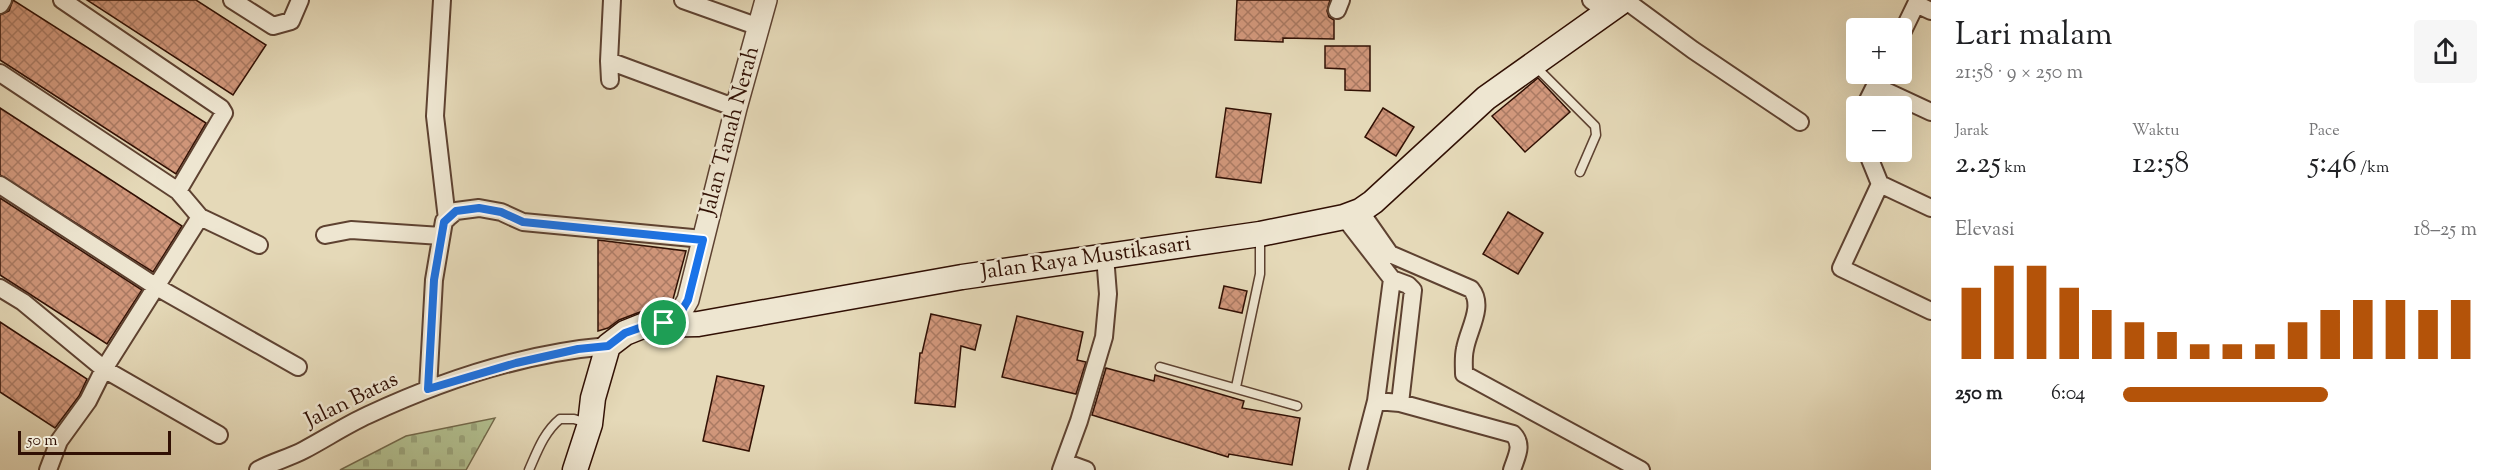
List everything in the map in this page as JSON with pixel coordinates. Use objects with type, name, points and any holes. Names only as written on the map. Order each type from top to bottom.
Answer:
[{"type":"main road","name":"Jalan Raya Mustikasari","points":[[608,346],[625,333],[645,326],[664,323],[698,324],[962,277],[1260,234],[1352,214],[1411,170],[1468,113],[1612,3]]},
{"type":"main road","points":[[575,470],[590,424],[593,398],[608,346]]},
{"type":"street","points":[[0,5],[3,0]]},
{"type":"street","points":[[62,0],[221,108],[224,113],[178,191]]},
{"type":"street","points":[[232,0],[273,26],[291,21],[300,0]]},
{"type":"street","points":[[442,0],[435,117],[447,219]]},
{"type":"street","points":[[610,80],[612,0]]},
{"type":"street","points":[[683,0],[759,27]]},
{"type":"street","name":"Jalan Tanah Nerah","points":[[664,323],[681,312],[688,300],[736,108],[766,0]]},
{"type":"street","points":[[1612,3],[1693,50],[1800,122]]},
{"type":"street","points":[[1912,19],[1922,5]]},
{"type":"street","points":[[609,61],[736,108]]},
{"type":"street","points":[[0,74],[178,191],[200,217],[259,245]]},
{"type":"street","points":[[1885,84],[1931,112]]},
{"type":"street","points":[[1871,162],[1880,184],[1931,208]]},
{"type":"street","points":[[1880,184],[1841,268],[1931,311]]},
{"type":"street","points":[[0,185],[155,286],[298,367]]},
{"type":"street","points":[[428,389],[434,280],[444,222],[456,211],[479,208],[501,212],[523,222],[703,240]]},
{"type":"street","points":[[1352,214],[1392,279],[1408,285],[1413,293],[1400,403]]},
{"type":"street","points":[[1352,214],[1390,254],[1471,289],[1476,295],[1478,304],[1464,351],[1464,374],[1641,470]]},
{"type":"street","points":[[48,470],[59,441],[88,401],[104,369],[200,217]]},
{"type":"street","points":[[325,235],[351,230],[441,236]]},
{"type":"street","points":[[1086,470],[1062,466],[1079,421],[1104,337],[1108,294],[1105,256]]},
{"type":"street","points":[[1358,470],[1376,401],[1392,279]]},
{"type":"street","points":[[0,288],[23,302],[104,369],[219,435]]},
{"type":"street","name":"Jalan Batas","points":[[258,470],[300,452],[366,416],[428,389],[516,363],[578,349],[608,346]]},
{"type":"street","points":[[1376,401],[1400,403],[1513,434],[1518,439],[1520,447],[1512,470]]},
{"type":"lane","points":[[1533,63],[1595,126],[1596,135],[1580,172]]},
{"type":"lane","points":[[1236,387],[1260,274],[1260,234]]},
{"type":"lane","points":[[1160,367],[1297,406]]},
{"type":"lane","points":[[529,470],[552,425],[560,419],[574,419],[590,424]]},
{"type":"green space","points":[[495,418],[466,470],[340,470],[406,436]]},
{"type":"building","points":[[13,0],[206,123],[176,174],[0,60],[0,15],[9,11]]},
{"type":"building","points":[[87,0],[196,0],[266,45],[233,95]]},
{"type":"building","points":[[1237,0],[1330,0],[1327,11],[1329,17],[1334,20],[1334,39],[1283,38],[1283,42],[1235,40]]},
{"type":"building","points":[[1325,46],[1370,46],[1370,91],[1345,90],[1345,69],[1325,68]]},
{"type":"building","points":[[1538,78],[1570,112],[1525,152],[1492,116]]},
{"type":"building","points":[[0,108],[182,226],[153,272],[0,175]]},
{"type":"building","points":[[1226,108],[1271,114],[1261,183],[1216,177]]},
{"type":"building","points":[[1383,108],[1414,127],[1396,156],[1365,137]]},
{"type":"building","points":[[0,198],[142,290],[107,344],[0,275]]},
{"type":"building","points":[[1508,212],[1543,233],[1518,274],[1483,254]]},
{"type":"building","points":[[598,240],[686,251],[672,303],[660,310],[640,312],[598,331]]},
{"type":"building","points":[[1224,286],[1247,291],[1242,313],[1219,308]]},
{"type":"building","points":[[931,314],[981,325],[975,350],[961,346],[955,407],[915,403],[920,353],[922,353]]},
{"type":"building","points":[[1017,316],[1083,332],[1077,360],[1086,362],[1076,394],[1002,377]]},
{"type":"building","points":[[0,322],[87,379],[79,396],[55,428],[0,392]]},
{"type":"building","points":[[1106,368],[1154,381],[1155,375],[1244,401],[1242,408],[1300,418],[1292,465],[1229,454],[1228,457],[1092,415]]},
{"type":"building","points":[[717,376],[764,386],[749,451],[703,441]]},
{"type":"route","points":[[479,208],[501,212],[523,222],[703,240],[688,300],[681,312],[664,323],[645,326],[625,333],[608,346],[578,349],[516,363],[428,389],[434,280],[444,222],[456,211],[479,208]]}]
